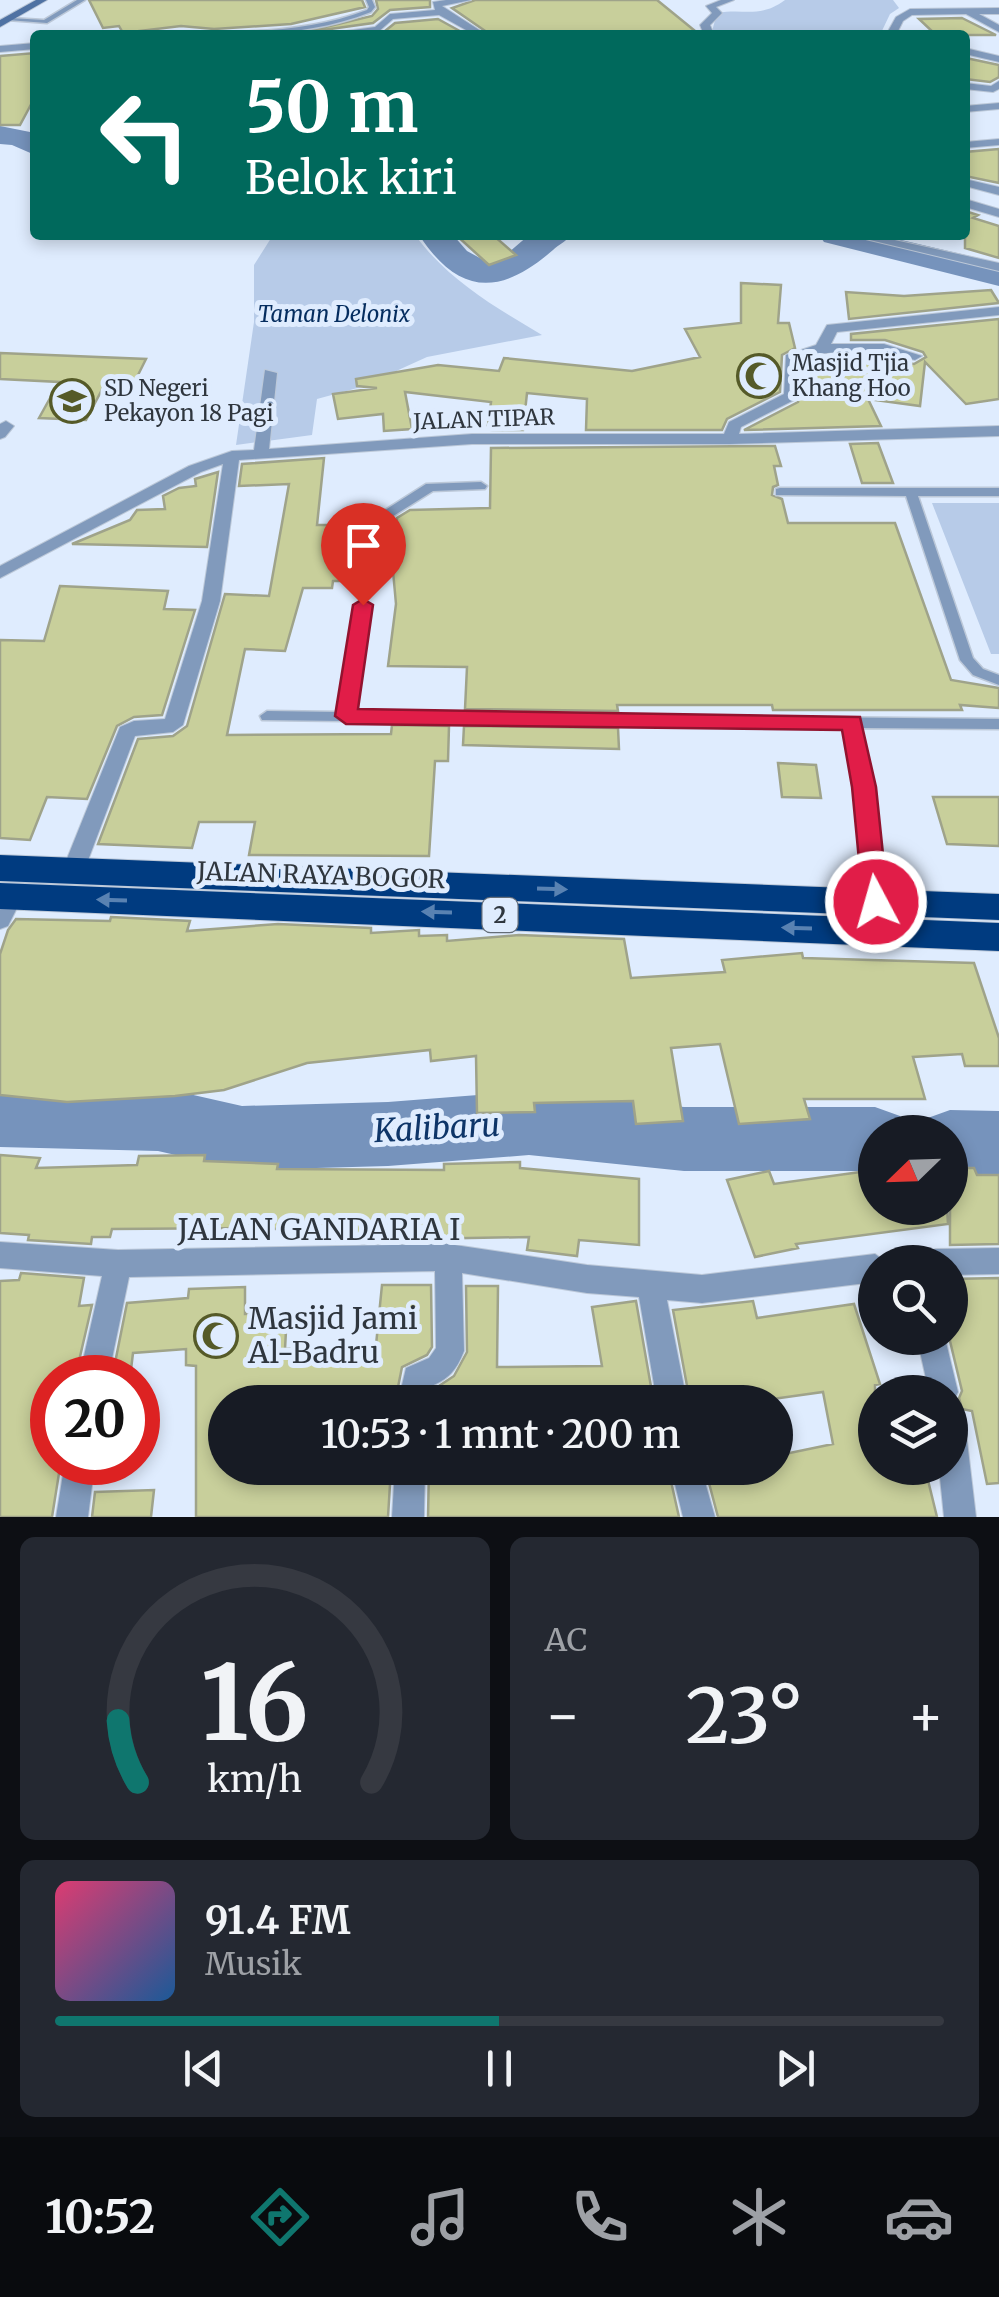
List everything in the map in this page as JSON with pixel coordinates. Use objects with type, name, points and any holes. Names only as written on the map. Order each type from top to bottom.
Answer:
[{"type":"highway","name":"JALAN RAYA BOGOR","points":[[3,895],[74,871],[358,895]]},
{"type":"highway","name":"JALAN RAYA BOGOR","points":[[3,895],[358,895],[878,916],[999,908]]},
{"type":"highway","name":"JALAN RAYA BOGOR","points":[[878,916],[999,937]]},
{"type":"street","points":[[8,21],[43,0]]},
{"type":"street","points":[[463,0],[436,4],[441,12],[473,30]]},
{"type":"street","points":[[707,30],[705,24],[717,13],[710,6],[730,0]]},
{"type":"street","points":[[900,0],[910,12]]},
{"type":"street","points":[[967,11],[999,29]]},
{"type":"street","points":[[894,30],[899,19],[910,12],[999,11]]},
{"type":"street","points":[[381,30],[390,17],[441,12]]},
{"type":"street","points":[[0,49],[30,46]]},
{"type":"street","points":[[970,52],[999,60]]},
{"type":"street","points":[[970,86],[995,89],[999,84]]},
{"type":"street","points":[[970,109],[999,106]]},
{"type":"street","points":[[970,145],[999,142]]},
{"type":"street","points":[[970,152],[983,149]]},
{"type":"street","points":[[970,183],[999,191]]},
{"type":"street","points":[[970,204],[999,213]]},
{"type":"street","points":[[877,240],[999,268]]},
{"type":"street","points":[[822,348],[832,328],[840,325],[999,311]]},
{"type":"street","points":[[730,438],[734,425],[791,396],[793,355],[822,348],[884,348],[915,356]]},
{"type":"street","points":[[261,452],[270,373]]},
{"type":"street","name":"JALAN TIPAR","points":[[0,572],[43,553],[179,476],[232,456],[472,438],[730,438],[999,431]]},
{"type":"street","points":[[74,871],[127,732],[173,725],[211,601],[232,456]]},
{"type":"street","name":"JALAN GANDARIA I","points":[[0,1255],[118,1264],[448,1257],[651,1287],[702,1289],[858,1270]]},
{"type":"street","points":[[415,1385],[416,1378],[439,1370],[450,1352],[448,1257]]},
{"type":"street","points":[[968,1261],[999,1261]]},
{"type":"street","points":[[99,1355],[118,1264]]},
{"type":"street","points":[[651,1287],[669,1385]]},
{"type":"street","points":[[72,1517],[77,1485]]},
{"type":"street","points":[[408,1517],[409,1485]]},
{"type":"street","points":[[690,1485],[698,1517]]},
{"type":"street","points":[[957,1485],[960,1517]]},
{"type":"lane","points":[[8,21],[46,21],[82,0]]},
{"type":"lane","points":[[267,30],[340,22],[369,11],[369,0]]},
{"type":"lane","points":[[45,30],[46,21]]},
{"type":"lane","points":[[346,716],[363,600],[368,530],[430,488],[481,486]]},
{"type":"lane","points":[[780,492],[999,492]]},
{"type":"lane","points":[[911,492],[966,660],[978,672],[999,680]]},
{"type":"lane","points":[[267,716],[999,724]]},
{"type":"lane","points":[[852,722],[864,787],[878,916]]},
{"type":"green space","points":[[785,0],[893,0],[899,8],[890,14],[882,30],[712,30],[717,13],[776,6]]},
{"type":"green space","name":"Taman Delonix","points":[[270,240],[419,240],[457,279],[542,335],[427,357],[361,387],[317,399],[312,435],[236,445],[254,322],[254,265]]},
{"type":"green space","points":[[932,503],[999,503],[999,654],[991,654]]},
{"type":"building","points":[[89,0],[362,0],[365,7],[291,24],[214,29],[103,28]]},
{"type":"building","points":[[376,0],[430,0],[430,7],[390,10],[373,23],[313,30],[372,16],[378,9]]},
{"type":"building","points":[[475,0],[657,0],[694,30],[484,30],[452,8]]},
{"type":"building","points":[[962,18],[996,35],[970,35],[970,30],[931,30],[919,19]]},
{"type":"building","points":[[438,19],[458,30],[386,30],[395,23]]},
{"type":"building","points":[[30,53],[30,106],[20,125],[0,125],[0,56]]},
{"type":"building","points":[[970,59],[999,65],[999,77],[990,82],[970,80]]},
{"type":"building","points":[[999,149],[999,183],[970,177],[970,152]]},
{"type":"building","points":[[970,213],[978,215],[973,218],[999,226],[999,258],[965,248],[965,240],[970,240]]},
{"type":"building","points":[[462,240],[499,240],[516,255],[489,265]]},
{"type":"building","points":[[741,283],[781,285],[778,323],[789,323],[795,348],[782,355],[780,392],[727,419],[722,430],[586,430],[587,399],[527,393],[523,430],[492,430],[492,425],[488,425],[491,402],[405,392],[412,429],[384,431],[383,414],[338,419],[333,394],[377,388],[357,386],[356,379],[438,365],[499,371],[504,358],[632,371],[700,357],[685,329],[741,323]]},
{"type":"building","points":[[991,290],[999,303],[849,319],[846,292],[904,296]]},
{"type":"building","points":[[999,319],[999,399],[966,404],[925,362],[920,406],[868,399],[881,426],[744,430],[798,402],[803,361],[857,356],[914,364],[926,357],[923,352],[885,340],[851,340],[851,334]]},
{"type":"building","name":"SD Negeri Pekayon 18 Pagi","points":[[0,353],[146,359],[133,385],[105,384],[86,420],[39,418],[59,382],[0,379]]},
{"type":"building","points":[[878,443],[893,483],[862,483],[850,444]]},
{"type":"building","points":[[775,446],[781,466],[774,466],[778,485],[773,487],[772,495],[782,499],[788,523],[895,523],[951,680],[999,688],[999,708],[960,705],[962,710],[773,710],[772,705],[617,705],[618,711],[465,709],[467,667],[388,666],[396,604],[390,538],[396,538],[397,518],[410,510],[490,508],[491,448]]},
{"type":"building","points":[[324,458],[317,525],[338,525],[336,538],[352,538],[347,581],[333,581],[332,588],[303,588],[285,651],[245,649],[227,735],[391,734],[392,725],[449,726],[448,761],[435,761],[429,856],[249,855],[255,822],[199,822],[192,848],[98,844],[138,739],[173,736],[187,726],[225,594],[269,596],[289,484],[239,486],[242,464]]},
{"type":"building","points":[[218,472],[207,547],[72,544],[130,520],[137,510],[165,509],[163,496],[179,488],[196,486],[195,479]]},
{"type":"building","points":[[60,586],[168,591],[164,609],[195,610],[162,715],[134,717],[117,726],[87,799],[47,797],[30,840],[0,838],[0,640],[44,641]]},
{"type":"building","points":[[464,726],[618,728],[619,749],[463,745]]},
{"type":"building","points":[[778,763],[816,765],[821,798],[782,797]]},
{"type":"building","points":[[933,797],[999,797],[999,846],[947,844]]},
{"type":"building","points":[[111,917],[190,921],[187,931],[278,924],[371,928],[371,933],[419,930],[419,936],[447,935],[447,941],[519,935],[624,939],[631,978],[725,972],[722,960],[802,953],[803,958],[974,963],[999,1038],[999,1066],[965,1066],[962,1054],[913,1057],[925,1099],[804,1099],[810,1119],[739,1124],[720,1044],[671,1048],[683,1121],[636,1124],[633,1101],[534,1103],[535,1112],[477,1113],[476,1056],[431,1061],[430,1050],[307,1063],[224,1090],[175,1096],[67,1102],[0,1095],[0,954],[8,930],[16,919],[110,921]]},
{"type":"building","points":[[0,1155],[40,1158],[36,1168],[137,1165],[139,1156],[205,1155],[204,1161],[278,1164],[277,1169],[444,1170],[444,1164],[520,1162],[520,1168],[639,1179],[639,1245],[579,1240],[577,1256],[527,1250],[529,1237],[309,1241],[310,1232],[265,1228],[112,1229],[110,1237],[92,1237],[91,1244],[28,1240],[29,1235],[0,1233]]},
{"type":"building","points":[[968,1168],[974,1168],[977,1175],[999,1175],[999,1244],[950,1245],[950,1225],[968,1225]]},
{"type":"building","points":[[769,1171],[774,1184],[858,1172],[858,1225],[940,1225],[796,1244],[798,1248],[755,1257],[727,1180]]},
{"type":"building","points":[[21,1273],[84,1278],[79,1306],[92,1305],[80,1355],[30,1355],[30,1485],[57,1485],[52,1517],[0,1517],[0,1281],[19,1280]]},
{"type":"building","points":[[999,1278],[999,1483],[987,1484],[972,1411],[968,1410],[968,1375],[958,1375],[953,1355],[968,1355],[968,1279]]},
{"type":"building","points":[[382,1285],[431,1285],[432,1347],[427,1355],[402,1367],[398,1385],[208,1385],[208,1485],[390,1485],[388,1517],[196,1517],[196,1366],[186,1365],[186,1349],[117,1355],[127,1303],[188,1298],[189,1289],[245,1287],[245,1314],[287,1313],[285,1349],[376,1345]]},
{"type":"building","points":[[466,1286],[498,1286],[497,1367],[602,1366],[592,1307],[636,1301],[651,1385],[440,1385],[454,1376],[467,1352]]},
{"type":"building","points":[[753,1301],[757,1318],[854,1304],[858,1316],[858,1355],[871,1355],[877,1375],[858,1375],[858,1485],[929,1485],[937,1517],[718,1517],[710,1485],[793,1485],[793,1452],[833,1444],[823,1392],[793,1396],[793,1385],[687,1385],[673,1310]]},
{"type":"building","points":[[429,1485],[672,1485],[679,1517],[428,1517]]},
{"type":"building","points":[[154,1490],[151,1517],[92,1517],[95,1492]]},
{"type":"waterway","points":[[0,135],[19,136],[30,143]]},
{"type":"waterway","points":[[439,240],[465,267],[489,273],[515,265],[544,240]]},
{"type":"waterway","points":[[859,240],[999,275]]},
{"type":"waterway","name":"Kalibaru","points":[[0,1116],[158,1119],[242,1138],[388,1134],[529,1123],[684,1139],[858,1139]]},
{"type":"waterway","name":"Kalibaru","points":[[968,1142],[999,1143]]},
{"type":"place","name":"Masjid Tjia Khang Hoo","points":[[759,376]]},
{"type":"place","name":"SD Negeri Pekayon 18 Pagi","points":[[72,401]]},
{"type":"place","name":"Masjid Jami Al-Badru","points":[[216,1336]]},
{"type":"route","points":[[363,605],[346,716],[852,722],[864,787],[876,902]]}]
